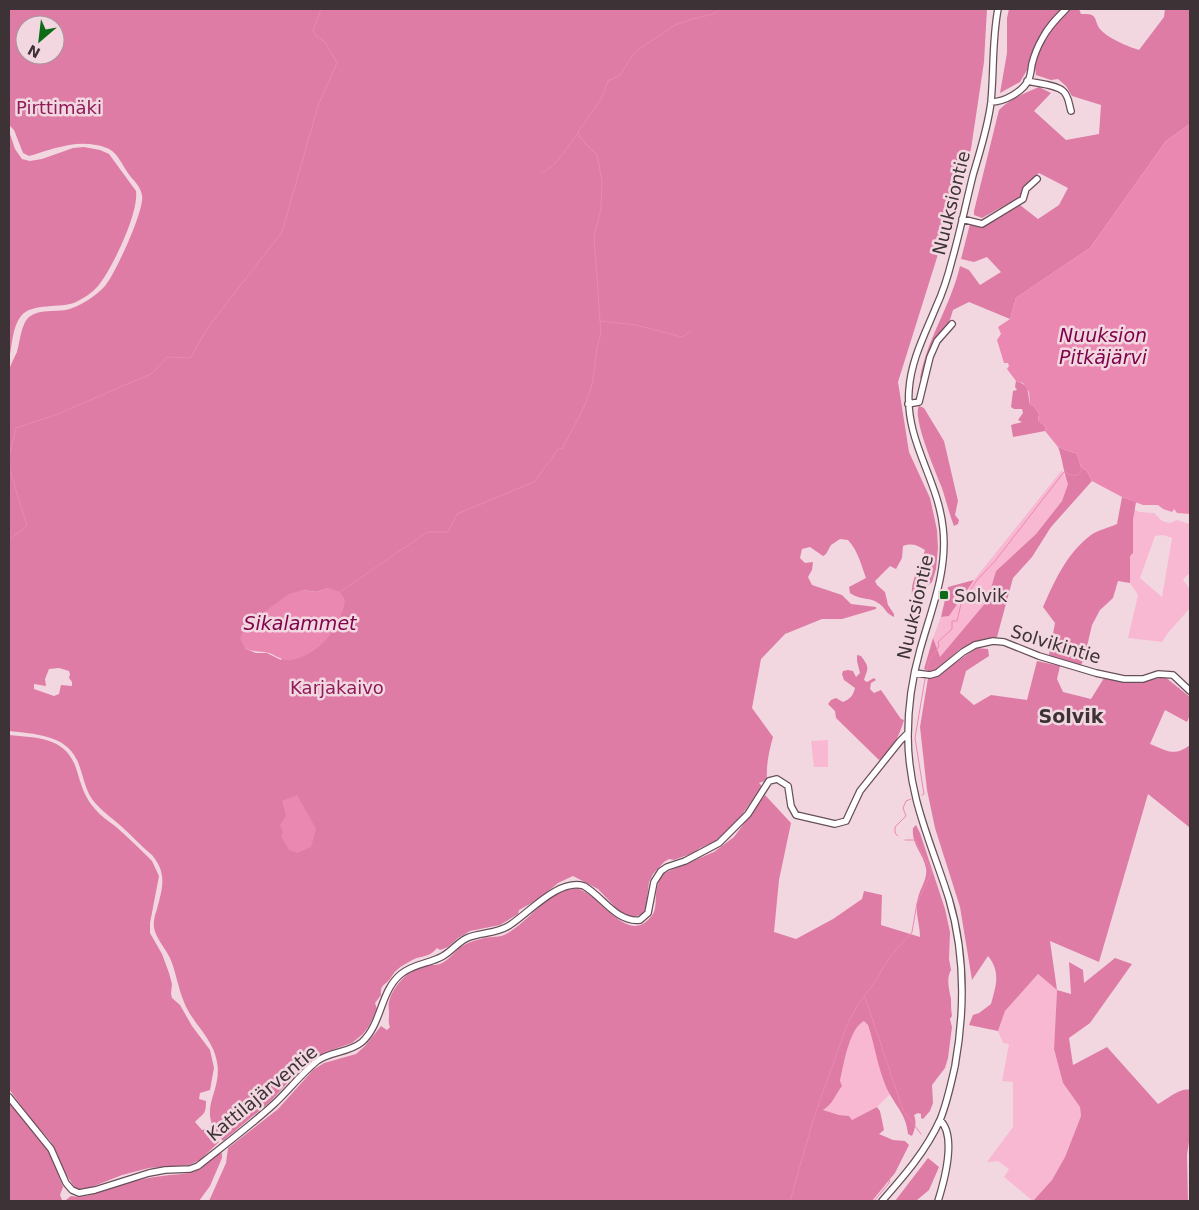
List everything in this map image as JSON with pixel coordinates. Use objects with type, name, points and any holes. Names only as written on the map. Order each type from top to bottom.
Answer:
[{"type":"street","name":"Nuuksiontie","points":[[882,1201],[919,1156],[940,1120],[950,1086],[959,1040],[962,995],[956,930],[950,904],[922,824],[914,794],[908,749],[911,693],[939,587],[944,541],[940,513],[913,437],[908,404],[913,363],[943,291],[991,102],[994,41],[998,9]]},
{"type":"street","points":[[991,102],[997,102],[1017,92],[1027,81],[1041,40],[1052,23],[1066,9]]},
{"type":"street","points":[[1027,81],[1045,84],[1063,91],[1068,98],[1071,111]]},
{"type":"street","points":[[962,219],[982,224],[1023,199],[1026,189],[1037,179]]},
{"type":"street","points":[[908,404],[919,402],[930,357],[937,341],[952,324]]},
{"type":"street","name":"Solvikintie","points":[[915,673],[930,675],[963,652],[975,646],[993,641],[1004,642],[1039,656],[1096,673],[1124,679],[1143,679],[1158,674],[1173,675],[1190,691]]},
{"type":"street","name":"Kattilajärventie","points":[[9,1097],[51,1149],[66,1183],[72,1190],[79,1193],[95,1190],[149,1173],[190,1169],[198,1166],[270,1108],[318,1061],[332,1053],[349,1049],[362,1042],[373,1025],[394,981],[409,968],[444,956],[466,939],[510,926],[552,894],[570,885],[578,884],[584,886],[626,920],[640,920],[648,913],[654,882],[661,871],[719,843],[748,814],[770,781],[777,779],[788,786],[791,806],[796,815],[835,824],[841,823],[849,817],[860,791],[908,733]]},
{"type":"street","points":[[940,1120],[946,1128],[948,1135],[947,1172],[940,1199]]},
{"type":"shaded area","points":[[1062,470],[1068,484],[1062,501],[1036,534],[996,571],[987,601],[940,658],[933,638],[941,617],[949,616],[974,580]]},
{"type":"shaded area","points":[[1134,509],[1139,512],[1154,513],[1162,521],[1170,523],[1177,520],[1190,524],[1190,573],[1183,579],[1190,590],[1190,608],[1162,642],[1128,638],[1138,595],[1130,583]],"holes":[[[1163,535],[1172,538],[1162,597],[1140,578],[1155,536]]]},
{"type":"shaded area","points":[[828,740],[828,767],[814,767],[811,741]]},
{"type":"shaded area","points":[[1038,974],[1057,990],[1054,1049],[1063,1083],[1080,1107],[1081,1116],[1065,1157],[1052,1180],[1033,1201],[1004,1177],[1009,1169],[998,1161],[987,1162],[1013,1127],[1013,1082],[1002,1081],[1009,1044],[1003,1043],[998,1031],[1005,1011]]},
{"type":"shaded area","points":[[864,1021],[868,1025],[890,1094],[877,1107],[852,1120],[849,1116],[823,1110],[832,1102],[841,1086],[840,1081],[845,1057],[851,1039],[854,1031]]},
{"type":"green space","name":"Karjakaivo","points":[[9,9],[987,9],[984,62],[971,149],[898,382],[909,452],[930,498],[937,530],[936,569],[932,582],[917,594],[918,600],[916,604],[912,592],[914,577],[925,550],[914,545],[903,546],[902,558],[896,569],[890,566],[875,581],[885,592],[888,605],[894,617],[875,601],[850,593],[849,587],[866,578],[857,553],[848,540],[840,539],[831,545],[823,556],[810,547],[802,549],[800,558],[805,563],[813,562],[812,570],[808,577],[812,585],[842,595],[851,604],[876,607],[876,609],[842,619],[822,619],[785,634],[761,659],[752,708],[773,737],[768,758],[767,780],[759,783],[762,786],[737,822],[716,841],[693,853],[664,862],[653,874],[649,882],[646,908],[642,914],[628,916],[620,912],[598,889],[573,876],[558,883],[539,899],[519,910],[518,914],[500,925],[470,931],[448,947],[440,950],[437,948],[430,954],[416,958],[403,965],[382,987],[381,995],[375,1003],[377,1009],[363,1034],[352,1043],[323,1053],[292,1078],[270,1102],[223,1141],[215,1130],[210,1110],[218,1073],[215,1053],[188,1010],[170,958],[154,928],[154,918],[161,894],[162,880],[162,874],[157,862],[152,855],[92,799],[72,751],[57,740],[9,731],[9,370],[17,352],[24,324],[29,317],[33,314],[47,311],[66,310],[82,304],[105,286],[122,256],[142,203],[142,195],[139,188],[111,150],[96,145],[79,144],[62,146],[29,156],[23,153],[14,130],[9,125]],"holes":[[[329,588],[281,660],[267,653],[256,653],[246,649],[241,639],[256,618],[303,590],[316,592]],[[59,668],[69,671],[72,686],[61,685],[59,694],[54,696],[34,689],[34,684],[46,686],[45,679],[49,669]]]},
{"type":"green space","points":[[1009,9],[1062,9],[1039,37],[1031,54],[1027,70],[1020,82],[1000,93],[1007,53],[1007,18]]},
{"type":"green space","points":[[1070,9],[1079,9],[1081,14],[1095,17],[1100,29],[1108,36],[1139,50],[1164,17],[1165,9],[1190,9],[1190,124],[1166,141],[1090,248],[1016,298],[1010,319],[969,302],[953,310],[949,323],[935,341],[922,379],[920,378],[923,364],[960,266],[969,270],[980,285],[1001,272],[987,257],[974,262],[961,259],[970,224],[982,228],[1020,205],[1038,219],[1059,205],[1068,188],[1039,173],[1023,189],[1020,197],[982,218],[974,215],[999,110],[1013,99],[1039,87],[1051,93],[1034,111],[1066,140],[1099,134],[1101,105],[1072,96],[1066,86],[1058,79],[1051,80],[1036,75],[1035,64],[1039,48],[1054,26]]},
{"type":"green space","points":[[9,131],[15,149],[22,159],[30,161],[42,159],[73,148],[84,147],[109,154],[136,191],[136,201],[123,240],[98,286],[76,302],[39,307],[21,316],[13,337],[9,360]]},
{"type":"green space","points":[[1016,381],[1026,387],[1030,404],[1034,406],[1039,414],[1038,420],[1046,427],[1045,431],[1013,437],[1011,425],[1022,422],[1018,420],[1023,413],[1022,409],[1011,407],[1013,391],[1017,390],[1015,387]]},
{"type":"green space","points":[[919,406],[924,408],[944,441],[958,501],[955,515],[959,520],[958,524],[954,526],[922,433],[919,422]]},
{"type":"green space","points":[[1058,447],[1077,454],[1081,467],[1087,471],[1092,481],[1051,527],[1032,557],[1013,578],[997,637],[960,649],[936,670],[931,672],[924,669],[933,638],[940,657],[987,601],[996,571],[1036,534],[1062,501],[1068,484]]},
{"type":"green space","points":[[1122,497],[1136,502],[1133,520],[1133,553],[1130,556],[1130,583],[1118,581],[1113,598],[1100,610],[1092,625],[1081,665],[1049,655],[1055,623],[1043,607],[1057,577],[1075,550],[1093,534],[1117,524]]},
{"type":"green space","points":[[974,580],[949,616],[941,617],[948,587]]},
{"type":"green space","points":[[977,648],[988,649],[989,656],[966,671],[960,693],[974,705],[991,695],[1027,700],[1037,661],[1060,666],[1057,679],[1063,692],[1091,699],[1104,678],[1140,682],[1165,677],[1190,697],[1190,715],[1187,722],[1165,710],[1150,744],[1171,752],[1180,751],[1190,745],[1189,827],[1148,794],[1099,962],[1050,941],[1057,990],[1038,974],[1005,1011],[998,1031],[969,1025],[973,1015],[991,1004],[996,985],[996,973],[988,956],[972,980],[960,907],[935,828],[927,790],[920,727],[928,678],[940,673]]},
{"type":"green space","points":[[857,655],[861,656],[867,665],[864,680],[867,682],[874,678],[876,680],[871,683],[870,689],[874,693],[881,690],[901,719],[904,720],[892,748],[879,760],[836,718],[835,711],[828,704],[836,698],[843,702],[852,695],[855,688],[844,680],[842,674],[843,671],[853,671],[856,677],[860,673]]},
{"type":"green space","points":[[9,735],[51,741],[66,751],[72,760],[84,791],[92,805],[152,861],[159,876],[150,923],[150,933],[162,954],[169,973],[172,984],[172,998],[180,1005],[192,1026],[210,1050],[214,1068],[210,1090],[200,1093],[199,1099],[206,1101],[205,1112],[195,1122],[202,1130],[210,1131],[219,1142],[200,1160],[189,1165],[149,1168],[122,1175],[84,1190],[75,1188],[66,1174],[51,1142],[29,1117],[9,1089]]},
{"type":"green space","points":[[765,795],[791,823],[779,880],[774,932],[796,939],[833,919],[862,899],[864,891],[882,895],[881,925],[920,937],[917,903],[925,880],[926,868],[915,844],[913,828],[916,825],[945,909],[950,932],[949,959],[951,970],[948,980],[952,1027],[945,1068],[932,1085],[933,1103],[930,1111],[923,1119],[921,1114],[914,1115],[914,1131],[912,1136],[908,1134],[903,1116],[887,1089],[868,1025],[864,1021],[854,1031],[851,1039],[840,1081],[842,1086],[832,1102],[823,1110],[849,1116],[852,1120],[877,1107],[880,1111],[884,1130],[879,1134],[893,1140],[905,1141],[909,1145],[895,1173],[872,1201],[209,1201],[226,1163],[228,1148],[278,1109],[313,1070],[324,1063],[356,1054],[381,1026],[387,1030],[390,1027],[389,1004],[393,991],[401,980],[411,972],[421,966],[438,965],[444,962],[461,947],[470,942],[504,935],[551,898],[568,889],[579,889],[590,895],[621,921],[632,926],[642,924],[653,914],[657,888],[662,874],[714,852],[734,837]]},
{"type":"green space","points":[[1115,958],[1132,964],[1090,1023],[1069,1038],[1073,1065],[1107,1047],[1158,1104],[1182,1090],[1190,1090],[1190,1135],[1187,1155],[1188,1201],[1033,1201],[1052,1180],[1065,1157],[1081,1116],[1080,1107],[1063,1083],[1054,1049],[1057,990],[1071,994],[1069,962],[1083,970],[1084,983]]},
{"type":"green space","points":[[9,1101],[49,1150],[63,1187],[60,1195],[62,1200],[66,1200],[71,1196],[82,1197],[92,1195],[137,1180],[193,1172],[222,1153],[222,1158],[210,1186],[199,1201],[9,1201]]},
{"type":"green space","points":[[928,1158],[939,1167],[929,1190],[916,1201],[895,1201]]},
{"type":"water","name":"Nuuksion Pitkäjärvi","points":[[1190,124],[1190,514],[1177,513],[1174,509],[1172,512],[1158,505],[1143,505],[1122,497],[1092,481],[1087,471],[1081,467],[1077,454],[1058,447],[1045,431],[1046,427],[1038,420],[1039,414],[1034,406],[1030,404],[1029,392],[1023,383],[1016,381],[1007,369],[1008,363],[1004,363],[997,340],[1001,334],[998,327],[1010,319],[1016,298],[1090,248],[1166,141]]},
{"type":"water","name":"Sikalammet","points":[[329,588],[340,592],[345,600],[343,610],[334,630],[320,646],[301,657],[291,660],[282,659],[269,653],[246,649],[240,639],[243,631],[256,618],[289,594],[303,590],[316,592]]},
{"type":"water","points":[[297,795],[316,829],[311,847],[297,853],[289,850],[281,836],[283,833],[280,825],[286,816],[282,801]]},
{"type":"waterway","points":[[9,457],[16,428],[58,414],[153,373],[167,357],[190,358],[209,326],[282,232],[318,106],[337,63],[325,42],[316,36],[313,31],[321,9]]},
{"type":"waterway","points":[[340,592],[427,532],[448,532],[457,514],[534,482],[559,448],[562,449],[589,395],[601,334],[594,236],[601,210],[602,181],[597,155],[580,138],[578,132],[601,99],[608,81],[620,75],[635,52],[675,25],[714,14],[720,9]]},
{"type":"waterway","points":[[542,173],[558,160],[578,133]]},
{"type":"waterway","points":[[600,321],[636,325],[682,337],[691,331]]},
{"type":"waterway","points":[[9,467],[27,526],[9,540]]},
{"type":"waterway","points":[[927,670],[929,661],[939,646],[938,642],[952,629],[952,621],[957,621],[961,604],[977,580],[995,561],[1064,472],[1078,475],[1083,468]]},
{"type":"waterway","points":[[922,795],[924,794],[915,738],[925,679]]},
{"type":"waterway","points":[[898,836],[895,833],[895,827],[906,816],[903,808],[906,801],[911,799]]},
{"type":"waterway","points":[[790,1201],[814,1117],[847,1025],[857,1006],[890,957],[912,932],[917,903],[932,872],[915,840],[905,840]]},
{"type":"waterway","points":[[865,997],[903,1110],[921,1134]]},
{"type":"waterway","points":[[874,1201],[889,1183],[890,1176]]},
{"type":"place","name":"Solvik","points":[[944,595]]},
{"type":"district","name":"Solvik","points":[[1071,716]]},
{"type":"park label","name":"Pirttimäki","points":[[59,107]]}]
